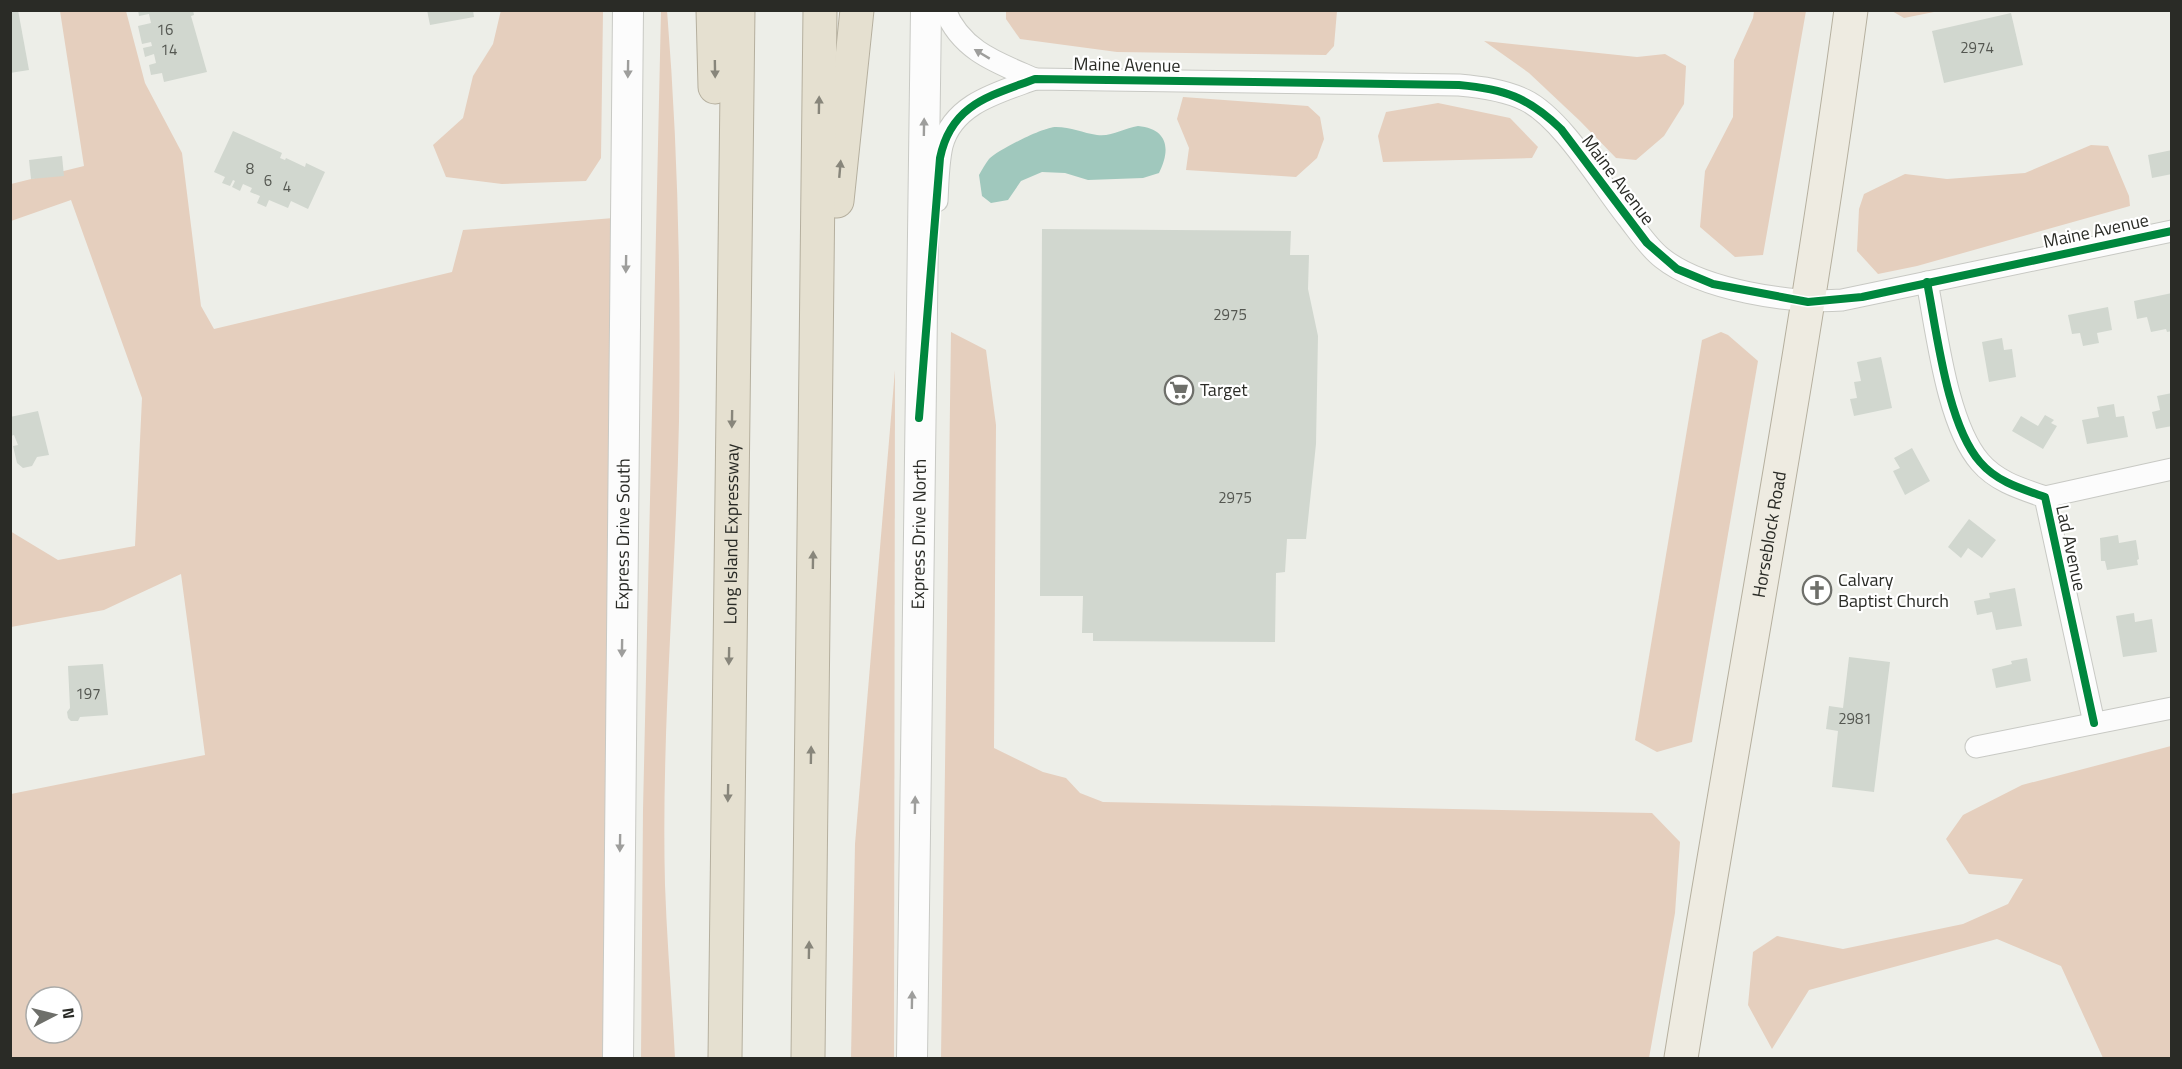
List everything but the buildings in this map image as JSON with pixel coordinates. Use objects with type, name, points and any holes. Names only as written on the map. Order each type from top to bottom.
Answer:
[{"type":"highway","points":[[713,10],[715,113],[733,361]]},
{"type":"highway","name":"Long Island Expressway","points":[[725,1059],[738,10]]},
{"type":"highway","points":[[808,1059],[820,10]]},
{"type":"highway","points":[[814,478],[840,167],[857,10]]},
{"type":"main road","name":"Express Drive South","points":[[618,1059],[628,10]]},
{"type":"main road","name":"Express Drive North","points":[[912,1059],[926,10]]},
{"type":"main road","name":"Horseblock Road","points":[[1681,1059],[1808,302],[1851,10]]},
{"type":"street","points":[[945,10],[956,32],[977,53],[1035,79]]},
{"type":"street","points":[[919,418],[943,143],[949,131],[968,108],[978,101],[1035,79]]},
{"type":"street","name":"Maine Avenue","points":[[1035,79],[1459,85],[1503,92],[1526,100],[1544,112],[1561,129],[1647,243],[1677,269],[1713,284],[1808,302],[1862,297],[2172,231]]},
{"type":"street","name":"Lad Avenue","points":[[1927,282],[1943,366],[1959,427],[1980,463],[2008,484],[2045,497],[2094,723]]},
{"type":"street","points":[[2045,497],[2172,469]]},
{"type":"street","points":[[1976,747],[2172,708]]},
{"type":"shaded area","points":[[501,10],[603,11],[601,158],[586,181],[502,184],[446,177],[433,145],[463,118],[473,76],[493,44]]},
{"type":"shaded area","points":[[667,10],[676,164],[680,318],[679,421],[664,827],[666,907],[675,1058],[641,1058],[643,810],[661,11]]},
{"type":"shaded area","points":[[1006,10],[1337,11],[1334,46],[1326,55],[1117,52],[1020,39],[1006,19]]},
{"type":"shaded area","points":[[60,11],[126,11],[145,83],[182,153],[201,306],[214,329],[452,272],[463,230],[626,217],[606,1058],[11,1058],[11,794],[205,755],[181,574],[104,610],[11,627],[10,531],[58,560],[135,546],[142,398],[71,200],[11,221],[11,184],[84,166]]},
{"type":"shaded area","points":[[1754,11],[1806,11],[1763,255],[1735,257],[1700,227],[1705,171],[1733,117],[1734,60]]},
{"type":"shaded area","points":[[1892,11],[1939,11],[1904,18]]},
{"type":"shaded area","points":[[1484,41],[1637,57],[1665,54],[1686,66],[1684,104],[1664,136],[1636,160],[1616,158],[1529,73]]},
{"type":"shaded area","points":[[1183,97],[1308,106],[1320,117],[1324,139],[1317,158],[1296,177],[1186,170],[1189,148],[1177,119]]},
{"type":"shaded area","points":[[1438,103],[1510,118],[1538,147],[1532,158],[1383,162],[1378,136],[1386,112]]},
{"type":"shaded area","points":[[2091,145],[2108,146],[2129,196],[2130,206],[1917,266],[1878,274],[1857,251],[1859,209],[1864,194],[1905,174],[1947,179],[2025,173]]},
{"type":"shaded area","points":[[951,332],[986,350],[996,425],[994,748],[1043,772],[1066,778],[1080,793],[1103,802],[1652,813],[1680,842],[1675,913],[1649,1058],[941,1058]]},
{"type":"shaded area","points":[[1721,332],[1728,335],[1758,361],[1692,742],[1657,752],[1635,740],[1702,340]]},
{"type":"shaded area","points":[[895,370],[894,1058],[851,1058],[855,844]]},
{"type":"shaded area","points":[[2171,746],[2171,1058],[2103,1058],[2061,966],[1997,939],[1809,990],[1772,1049],[1748,1005],[1753,952],[1777,936],[1843,949],[1963,924],[2008,904],[2023,879],[1969,874],[1946,839],[1963,815],[2022,785]]},
{"type":"water","points":[[1138,126],[1156,131],[1164,142],[1165,156],[1159,173],[1143,178],[1088,180],[1065,173],[1042,172],[1021,181],[1008,200],[991,203],[982,196],[979,175],[989,159],[1001,150],[1031,135],[1056,127],[1102,135]]},
{"type":"cycle path","points":[[919,418],[940,158],[945,140],[953,125],[975,105],[988,97],[1035,79],[1459,85],[1502,92],[1526,102],[1561,129],[1647,243],[1677,269],[1713,284],[1808,302],[1862,297],[2172,231]]},
{"type":"cycle path","points":[[1927,282],[1951,402],[1969,445],[1980,462],[1994,475],[2010,484],[2045,497],[2094,723]]},
{"type":"place","name":"Target","points":[[1179,390]]},
{"type":"place","name":"Calvary Baptist Church","points":[[1817,590]]}]
